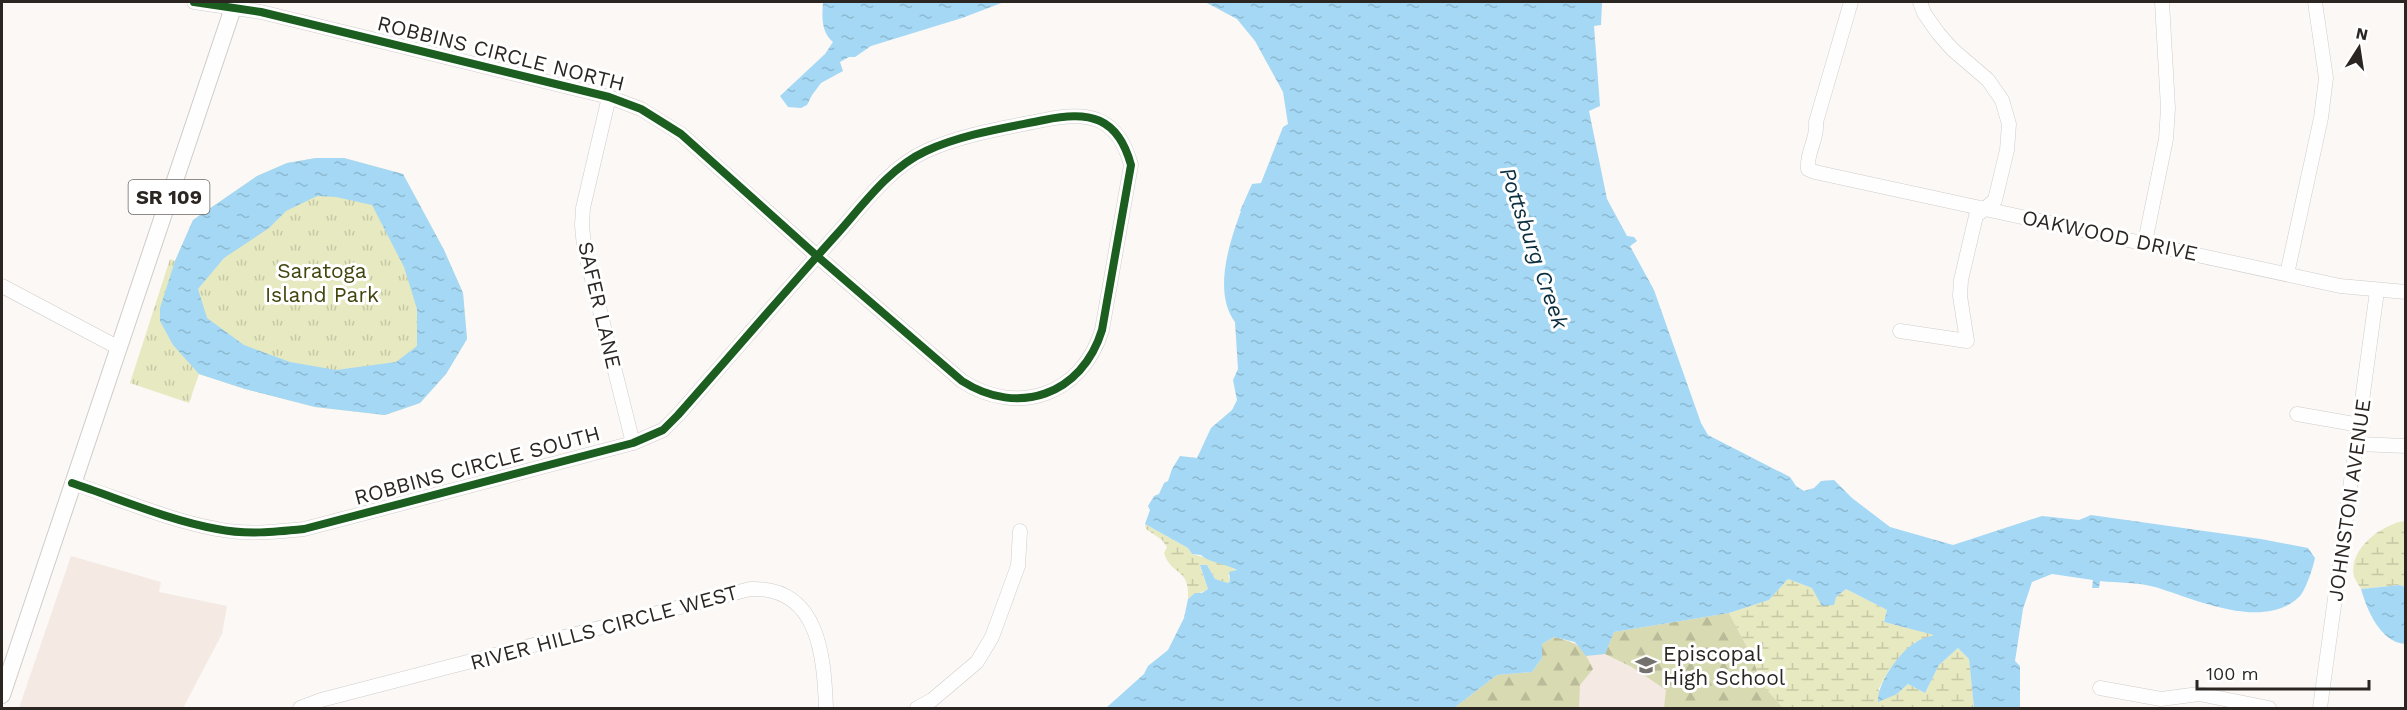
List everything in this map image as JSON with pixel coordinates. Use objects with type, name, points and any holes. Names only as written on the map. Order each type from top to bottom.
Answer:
[{"type":"main road","name":"SR 109","points":[[2,695],[234,5]]},
{"type":"street","name":"ROBBINS CIRCLE NORTH","points":[[194,2],[234,5],[609,96],[640,109],[681,134],[817,256],[969,386],[993,397],[1015,400],[1035,397]]},
{"type":"street","name":"OAKWOOD DRIVE","points":[[1851,2],[1816,122],[1818,132],[1807,163],[1808,169],[2340,286],[2406,292]]},
{"type":"street","points":[[1900,331],[1967,340],[1960,296],[1961,280],[1976,216],[1995,200],[2007,150],[2009,124],[2002,100],[1988,80],[1952,49],[1938,33],[1924,13],[1920,2]]},
{"type":"street","points":[[2145,242],[2166,139],[2168,108],[2162,2]]},
{"type":"street","points":[[2287,274],[2321,118],[2326,78],[2315,2]]},
{"type":"street","name":"SAFER LANE","points":[[609,96],[583,208],[582,225],[584,247],[633,443]]},
{"type":"street","name":"ROBBINS CIRCLE SOUTH","points":[[72,483],[189,523],[218,529],[273,532],[304,529],[633,443],[663,430],[678,415],[817,256],[887,179],[906,162],[925,151],[972,135],[1062,116],[1092,117],[1114,131],[1122,140],[1131,165],[1101,330],[1096,348],[1086,364],[1052,392],[1035,397]]},
{"type":"street","points":[[2,286],[119,348]]},
{"type":"street","name":"JOHNSTON AVENUE","points":[[2320,708],[2358,444],[2377,291]]},
{"type":"street","points":[[2297,414],[2360,425]]},
{"type":"street","points":[[2358,444],[2406,446]]},
{"type":"street","points":[[917,708],[932,700],[977,662],[992,637],[1016,573],[1020,531]]},
{"type":"street","name":"RIVER HILLS CIRCLE WEST","points":[[300,708],[321,700],[515,649],[750,589],[763,588],[786,595],[806,613],[812,625],[824,668],[826,708]]},
{"type":"street","points":[[2100,688],[2161,699],[2199,694],[2269,708]]},
{"type":"shaded area","points":[[71,556],[161,582],[159,592],[227,606],[222,634],[183,708],[19,708]]},
{"type":"shaded area","name":"Episcopal High School","points":[[1729,613],[1762,684],[1783,708],[1454,708],[1497,675],[1532,672],[1575,642],[1614,632]]},
{"type":"green space","name":"Saratoga Island Park","points":[[316,158],[344,158],[403,174],[444,250],[463,293],[467,339],[446,374],[420,403],[385,415],[315,407],[245,389],[199,374],[189,403],[130,383],[170,259],[175,261],[193,220],[257,176],[287,163]]},
{"type":"green space","points":[[2405,521],[2405,587],[2400,585],[2361,589],[2354,576],[2354,566],[2361,548],[2386,527]]},
{"type":"green space","points":[[1145,524],[1188,548],[1192,554],[1224,563],[1237,571],[1228,575],[1230,581],[1228,583],[1215,579],[1207,565],[1200,566],[1208,589],[1188,599],[1188,589],[1183,576],[1171,565],[1164,553],[1167,547],[1162,540],[1146,529]]},
{"type":"green space","points":[[1788,579],[1836,597],[1846,589],[1887,610],[1884,622],[1936,635],[1915,642],[1889,670],[1878,690],[1897,694],[1908,684],[1925,693],[1939,665],[1958,648],[1969,659],[1974,708],[1783,708],[1762,684],[1751,654],[1729,613],[1769,600]]},
{"type":"green space","points":[[1729,613],[1751,654],[1762,684],[1783,708],[1664,708],[1666,690],[1632,667],[1605,654],[1614,632]]},
{"type":"green space","points":[[1554,637],[1569,641],[1579,647],[1593,669],[1580,685],[1579,708],[1454,708],[1497,675],[1532,672],[1542,658],[1542,644]]},
{"type":"water","points":[[823,2],[1004,2],[962,18],[871,46],[855,57],[849,57],[840,62],[843,71],[821,83],[807,105],[801,108],[788,107],[780,96],[825,54],[833,42],[824,29]]},
{"type":"water","name":"Pottsburg Creek","points":[[1205,2],[1602,2],[1601,25],[1594,26],[1600,106],[1589,111],[1607,199],[1627,236],[1634,237],[1637,241],[1630,246],[1654,290],[1701,423],[1708,435],[1790,477],[1796,486],[1804,491],[1814,488],[1821,481],[1834,480],[1852,498],[1890,527],[1953,545],[2042,516],[2079,520],[2091,515],[2261,539],[2308,548],[2315,558],[2305,589],[2300,596],[2285,606],[2268,611],[2249,612],[2209,605],[2142,584],[2100,581],[2099,588],[2092,588],[2093,580],[2052,574],[2032,582],[2023,609],[2015,661],[2020,666],[2020,708],[1974,708],[1969,659],[1958,648],[1939,665],[1925,693],[1908,684],[1897,694],[1878,702],[1885,677],[1903,652],[1916,642],[1934,635],[1884,622],[1887,610],[1846,589],[1836,597],[1834,605],[1822,606],[1812,588],[1788,579],[1769,600],[1729,613],[1614,632],[1605,654],[1586,656],[1575,642],[1554,637],[1542,644],[1542,658],[1532,672],[1497,675],[1454,708],[1106,708],[1144,674],[1148,666],[1168,650],[1184,618],[1188,599],[1195,593],[1202,593],[1208,589],[1200,565],[1207,565],[1215,579],[1228,583],[1230,581],[1229,572],[1237,570],[1201,555],[1192,554],[1188,548],[1145,524],[1150,510],[1148,506],[1154,496],[1159,494],[1164,483],[1168,481],[1180,456],[1197,458],[1211,428],[1232,410],[1237,400],[1233,380],[1238,369],[1235,322],[1228,310],[1225,297],[1225,268],[1240,211],[1252,184],[1261,183],[1283,127],[1288,124],[1283,92],[1255,41],[1237,19]]},
{"type":"water","points":[[316,158],[344,158],[403,174],[444,250],[463,293],[467,339],[446,374],[420,403],[385,415],[315,407],[245,389],[199,374],[173,345],[160,321],[160,308],[175,261],[193,220],[257,176],[287,163]],"holes":[[[317,196],[336,197],[372,205],[404,267],[417,309],[417,346],[396,362],[336,370],[290,362],[244,345],[207,318],[198,289],[224,258],[269,228],[286,211]]]},
{"type":"water","points":[[2400,585],[2405,587],[2405,644],[2388,638],[2376,624],[2361,589]]},
{"type":"cycle path","points":[[72,483],[162,515],[199,525],[239,532],[271,532],[304,529],[633,443],[663,430],[678,415],[817,257],[837,234],[867,199],[900,167],[926,151],[955,140],[1060,117],[1088,117],[1110,127],[1118,136],[1131,165],[1102,330],[1093,352],[1080,370],[1064,384],[1045,393],[1026,398],[1005,397],[983,392],[962,381],[817,256],[681,134],[641,109],[609,97],[261,12],[194,2]]},
{"type":"place","name":"Episcopal High School","points":[[1646,665]]}]
